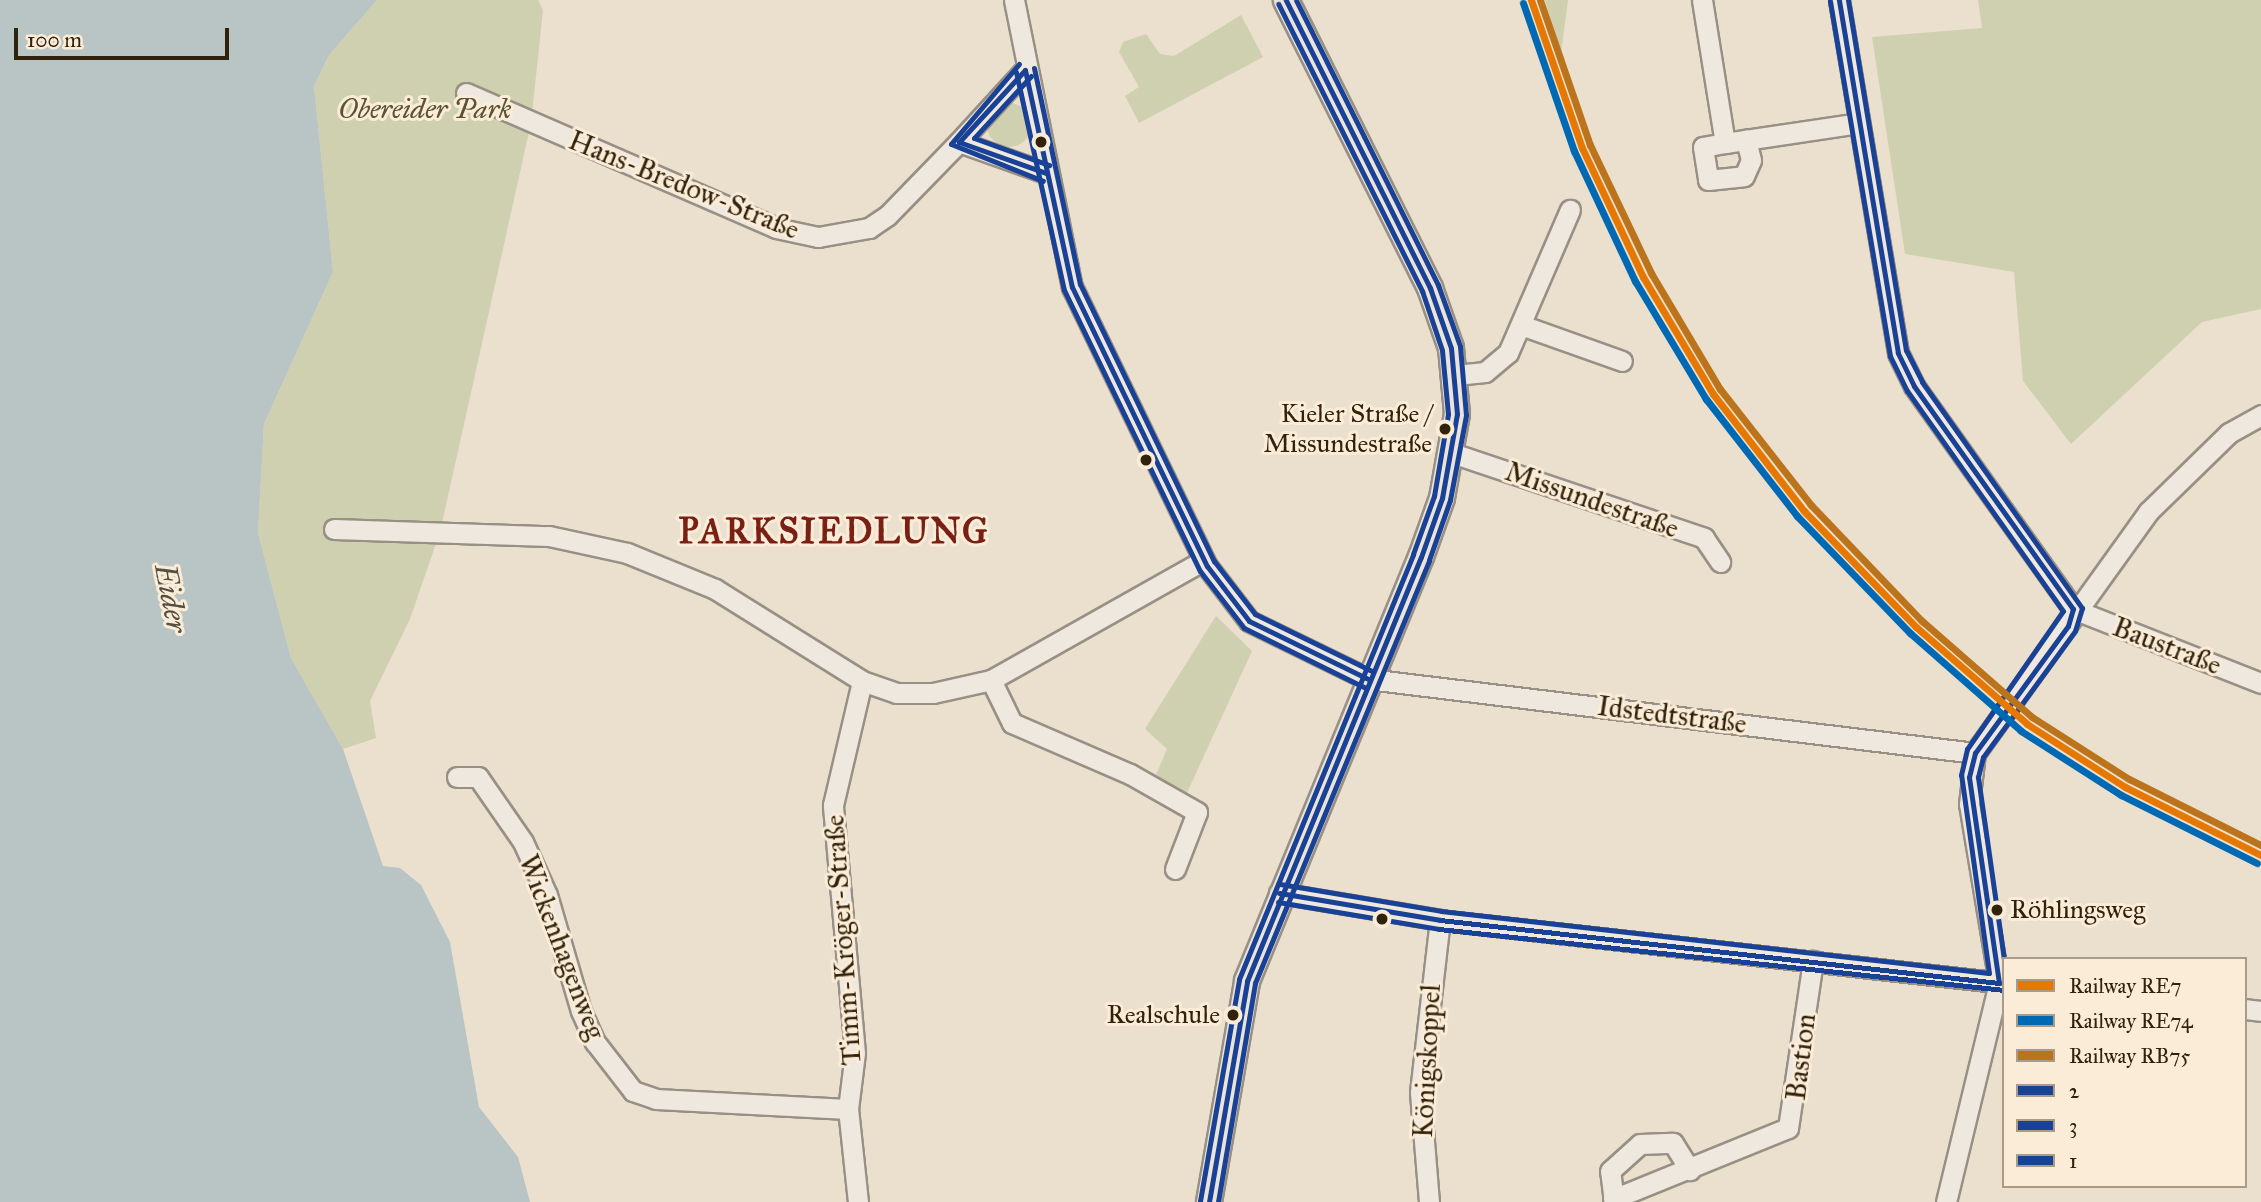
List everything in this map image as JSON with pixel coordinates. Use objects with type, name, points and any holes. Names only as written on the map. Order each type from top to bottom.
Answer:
[{"type":"main road","points":[[1209,1202],[1236,1026],[1279,893],[1429,534],[1452,453],[1456,375],[1430,288],[1286,0]]},
{"type":"street","name":"Idstedtstraße","points":[[1014,0],[1025,70],[1072,287],[1204,560],[1250,621],[1368,679],[1975,753]]},
{"type":"street","points":[[1702,0],[1725,143]]},
{"type":"street","points":[[1839,0],[1898,353],[1914,386],[2073,609]]},
{"type":"street","name":"Hans-Bredow-Straße","points":[[466,93],[776,228],[818,237],[869,228],[887,216],[1025,70]]},
{"type":"street","points":[[1746,140],[1751,159],[1744,176],[1708,180],[1703,146],[1859,123]]},
{"type":"street","points":[[959,142],[1046,173]]},
{"type":"street","points":[[1456,375],[1499,365],[1521,325],[1570,210]]},
{"type":"street","points":[[1521,325],[1622,361]]},
{"type":"street","points":[[1946,1202],[2001,983],[1969,804],[1975,753],[2068,626],[2073,609],[2187,470],[2261,415]]},
{"type":"street","name":"Missundestraße","points":[[1452,453],[1704,538],[1720,562]]},
{"type":"street","points":[[334,529],[549,536],[627,553],[670,566],[756,610],[862,681],[896,693],[933,694],[991,680],[1204,560]]},
{"type":"street","name":"Baustraße","points":[[2073,609],[2261,683]]},
{"type":"street","points":[[991,680],[1012,723],[1130,774],[1197,812],[1175,869]]},
{"type":"street","name":"Timm-Kröger-Straße","points":[[858,1202],[848,1109],[855,1053],[833,805],[862,681]]},
{"type":"street","name":"Wickenhagenweg","points":[[457,777],[478,777],[523,842],[547,895],[581,1011],[595,1042],[633,1091],[656,1099],[848,1109]]},
{"type":"street","points":[[1279,893],[1440,920],[2001,983]]},
{"type":"street","name":"Königskoppel","points":[[1429,1202],[1420,1092],[1440,920]]},
{"type":"street","name":"Bastion","points":[[1690,1170],[1673,1143],[1640,1144],[1610,1171],[1613,1201],[1690,1170],[1788,1128],[1813,961]]},
{"type":"green space","name":"Obereider Park","points":[[377,0],[538,0],[543,10],[531,123],[440,532],[410,619],[370,701],[376,738],[343,749],[291,658],[258,533],[264,424],[333,272],[314,86],[329,55]]},
{"type":"green space","points":[[1545,0],[1568,0],[1561,53]]},
{"type":"green space","points":[[1978,0],[2261,0],[2261,309],[2202,322],[2071,444],[2023,381],[2014,272],[1905,254],[1872,37],[1982,28]]},
{"type":"green space","points":[[1241,15],[1263,57],[1139,123],[1125,96],[1139,87],[1119,52],[1123,42],[1146,34],[1160,54],[1174,56]]},
{"type":"green space","points":[[1009,103],[1018,104],[1025,109],[1030,116],[1030,134],[1025,141],[1018,146],[1009,147],[1000,146],[993,141],[988,134],[987,125],[988,116],[993,109],[1000,104]]},
{"type":"green space","points":[[1216,616],[1252,651],[1186,795],[1156,775],[1167,749],[1145,729]]},
{"type":"water","name":"Eider","points":[[0,0],[377,0],[329,55],[314,86],[333,272],[264,424],[258,533],[291,658],[343,749],[383,866],[400,868],[421,885],[450,942],[479,1107],[518,1157],[530,1202],[0,1202]]},
{"type":"rail line","name":"RE7","points":[[1531,0],[1582,148],[1643,277],[1713,394],[1804,511],[1916,627],[2027,724],[2125,787],[2261,855]]},
{"type":"rail line","name":"RB75","points":[[1540,0],[1590,145],[1651,273],[1720,389],[1811,505],[1922,621],[2032,717],[2129,779],[2261,845]]},
{"type":"rail line","name":"RE74","points":[[1523,3],[1574,151],[1635,281],[1706,399],[1797,516],[1910,633],[2021,731],[2121,795],[2257,863]]},
{"type":"transit line","name":"2","points":[[1209,1202],[1247,981],[1421,557],[1442,498],[1457,414],[1451,348],[1430,288],[1286,0]]},
{"type":"transit line","name":"3","points":[[1218,1202],[1255,983],[1429,560],[1450,500],[1466,415],[1460,346],[1438,285],[1296,0]]},
{"type":"transit line","name":"2","points":[[1279,893],[1440,920],[1999,983],[1969,777],[1975,753],[2068,626],[2073,609],[1914,386],[1898,353],[1839,0]]},
{"type":"transit line","name":"3","points":[[1848,0],[1906,350],[1922,382],[2082,608],[2075,631],[1983,757],[1978,777],[2004,957]]},
{"type":"transit line","name":"1","points":[[1280,884],[1441,911],[1989,973],[1961,775],[1967,749],[2063,611],[1907,391],[1890,356],[1830,1]]},
{"type":"transit line","name":"1","points":[[1200,1201],[1239,979],[1413,554],[1434,496],[1448,414],[1442,350],[1422,291],[1278,4]]},
{"type":"transit line","name":"3","points":[[1019,64],[951,144],[1043,181]]},
{"type":"transit line","name":"1","points":[[1034,68],[1080,284],[1214,561],[1255,614],[1372,671]]},
{"type":"transit line","name":"2","points":[[1025,70],[1072,287],[1207,566],[1249,621],[1368,679]]},
{"type":"transit line","name":"2","points":[[1025,70],[959,142],[1046,173]]},
{"type":"transit line","name":"3","points":[[1016,72],[1064,290],[1200,571],[1244,628],[1364,687]]},
{"type":"transit line","name":"1","points":[[1031,76],[974,138],[1049,165]]},
{"type":"transit line","name":"3","points":[[1278,902],[1439,929],[2002,990]]},
{"type":"place","name":"Kieler Straße / Missundestraße","points":[[1445,429]]},
{"type":"place","name":"Röhlingsweg","points":[[1997,910]]},
{"type":"place","name":"Realschule","points":[[1233,1015]]},
{"type":"district","name":"PARKSIEDLUNG","points":[[834,532]]}]
